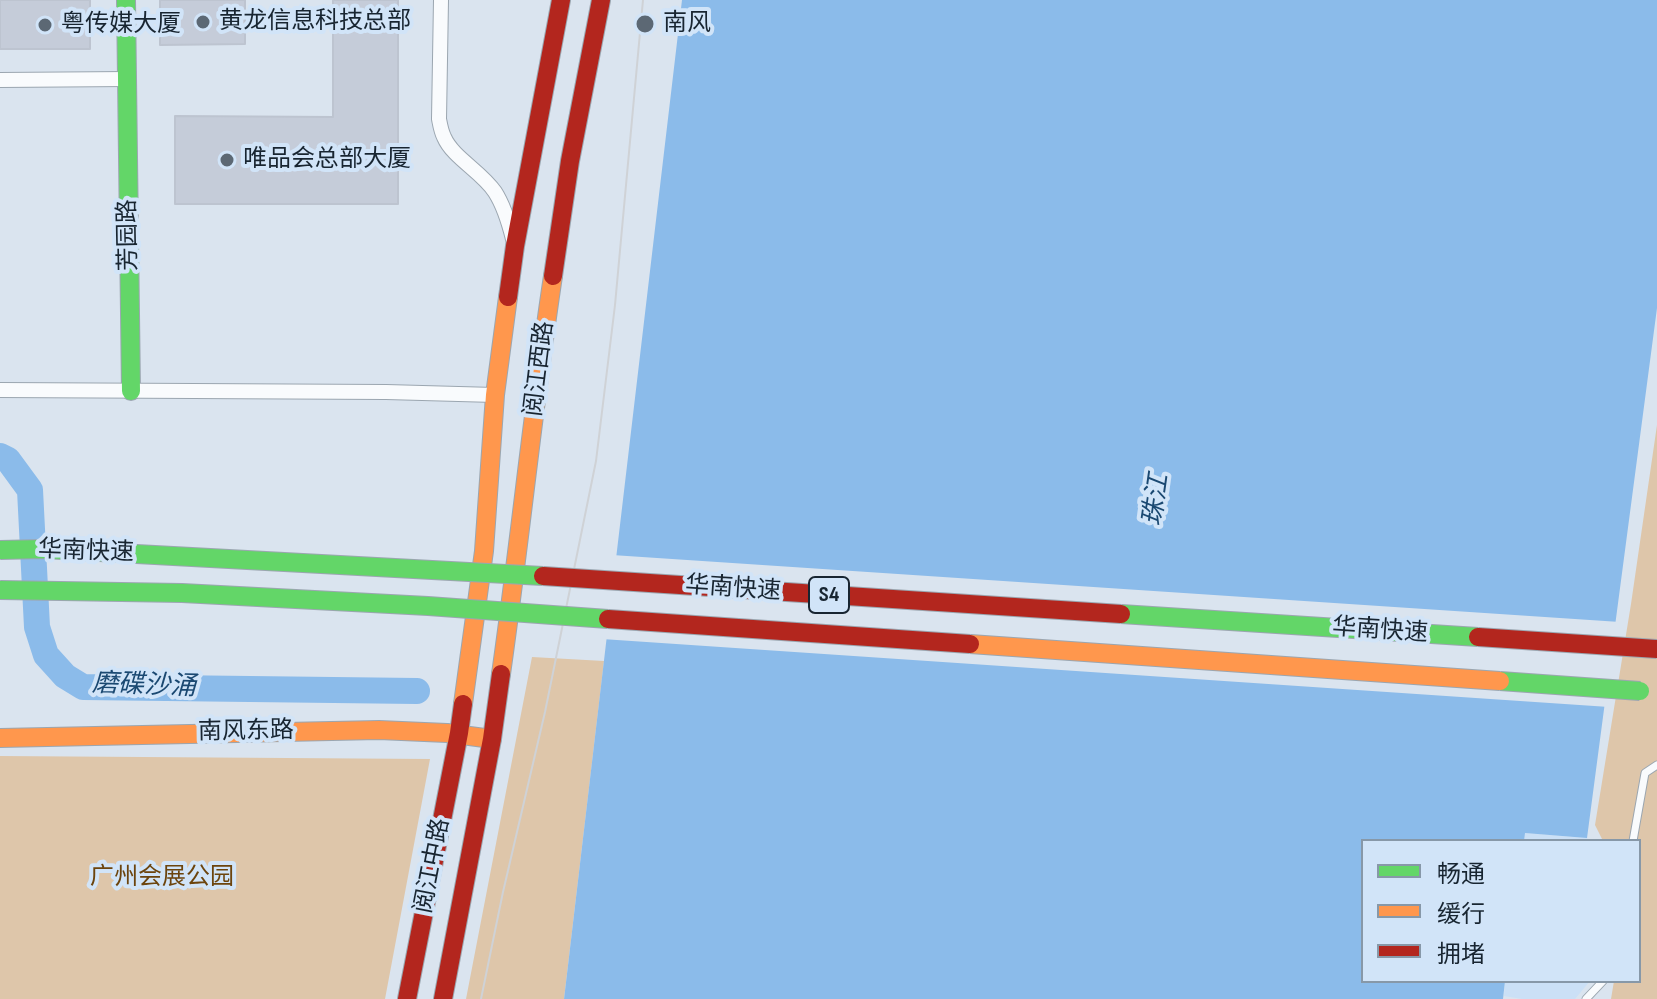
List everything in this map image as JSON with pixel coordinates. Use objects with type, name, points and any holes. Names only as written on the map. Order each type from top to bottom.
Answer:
[{"type":"main road","name":"芳园路","points":[[126,0],[131,391]]},
{"type":"main road","name":"阅江西路","points":[[459,733],[484,551],[495,395],[515,246],[561,0]]},
{"type":"main road","name":"阅江西路","points":[[492,739],[519,548],[542,346],[570,161],[601,0]]},
{"type":"main road","name":"华南快速","points":[[0,550],[44,549],[432,569],[1657,649]]},
{"type":"main road","name":"华南快速","points":[[0,590],[182,593],[428,606],[1640,691]]},
{"type":"main road","name":"南风东路","points":[[0,738],[408,730],[459,733],[492,739]]},
{"type":"main road","name":"阅江中路","points":[[407,999],[459,733]]},
{"type":"main road","name":"阅江中路","points":[[443,999],[492,739]]},
{"type":"street","points":[[441,0],[439,119],[443,136],[451,149],[494,190],[509,223],[515,246]]},
{"type":"street","points":[[0,80],[127,79]]},
{"type":"street","points":[[0,390],[495,395]]},
{"type":"lane","points":[[1633,839],[1645,773],[1657,765]]},
{"type":"lane","points":[[1586,999],[1601,983]]},
{"type":"shaded area","points":[[1525,833],[1588,839],[1524,839]]},
{"type":"shaded area","points":[[1505,983],[1588,983],[1575,999],[1504,996]]},
{"type":"green space","points":[[1657,425],[1657,999],[1611,999],[1614,983],[1641,983],[1641,839],[1602,839],[1595,825]]},
{"type":"green space","points":[[532,657],[604,661],[564,999],[466,999]]},
{"type":"green space","name":"广州会展公园","points":[[0,756],[430,759],[385,999],[0,999]]},
{"type":"water","name":"珠江","points":[[682,0],[1657,0],[1657,308],[1587,838],[1525,833],[1524,839],[1361,839],[1361,983],[1505,983],[1503,999],[564,999]]},
{"type":"pier","points":[[612,555],[1620,622],[1609,707],[602,639]]},
{"type":"building","name":"粤传媒大厦","points":[[0,0],[90,0],[90,49],[0,49]]},
{"type":"building","name":"黄龙信息科技总部","points":[[160,0],[245,0],[245,44],[160,45]]},
{"type":"building","points":[[333,0],[398,0],[398,204],[175,204],[175,116],[333,117]]},
{"type":"waterway","name":"磨碟沙涌","points":[[0,456],[8,460],[30,490],[37,627],[46,655],[65,676],[83,687],[417,691]]},
{"type":"tram line","points":[[481,999],[545,712],[596,461],[615,305],[643,0]]},
{"type":"traffic: fast","points":[[126,0],[131,391]]},
{"type":"traffic: fast","points":[[0,550],[44,549],[543,576]]},
{"type":"traffic: fast","points":[[0,590],[182,593],[608,619]]},
{"type":"traffic: fast","points":[[1121,614],[1478,637]]},
{"type":"traffic: fast","points":[[1500,681],[1640,691]]},
{"type":"traffic: slow","points":[[501,674],[553,276]]},
{"type":"traffic: slow","points":[[463,704],[484,551],[495,395],[508,297]]},
{"type":"traffic: slow","points":[[970,644],[1500,681]]},
{"type":"traffic: slow","points":[[0,738],[379,730],[447,733],[492,739]]},
{"type":"traffic: jam","points":[[508,297],[561,0]]},
{"type":"traffic: jam","points":[[553,276],[570,161],[601,0]]},
{"type":"traffic: jam","points":[[543,576],[1121,614]]},
{"type":"traffic: jam","points":[[608,619],[970,644]]},
{"type":"traffic: jam","points":[[1478,637],[1657,649]]},
{"type":"traffic: jam","points":[[443,999],[492,739],[501,674]]},
{"type":"traffic: jam","points":[[407,999],[463,704]]},
{"type":"place","name":"黄龙信息科技总部","points":[[203,22]]},
{"type":"place","name":"南风","points":[[645,24]]},
{"type":"place","name":"粤传媒大厦","points":[[45,25]]},
{"type":"place","name":"唯品会总部大厦","points":[[227,160]]}]
